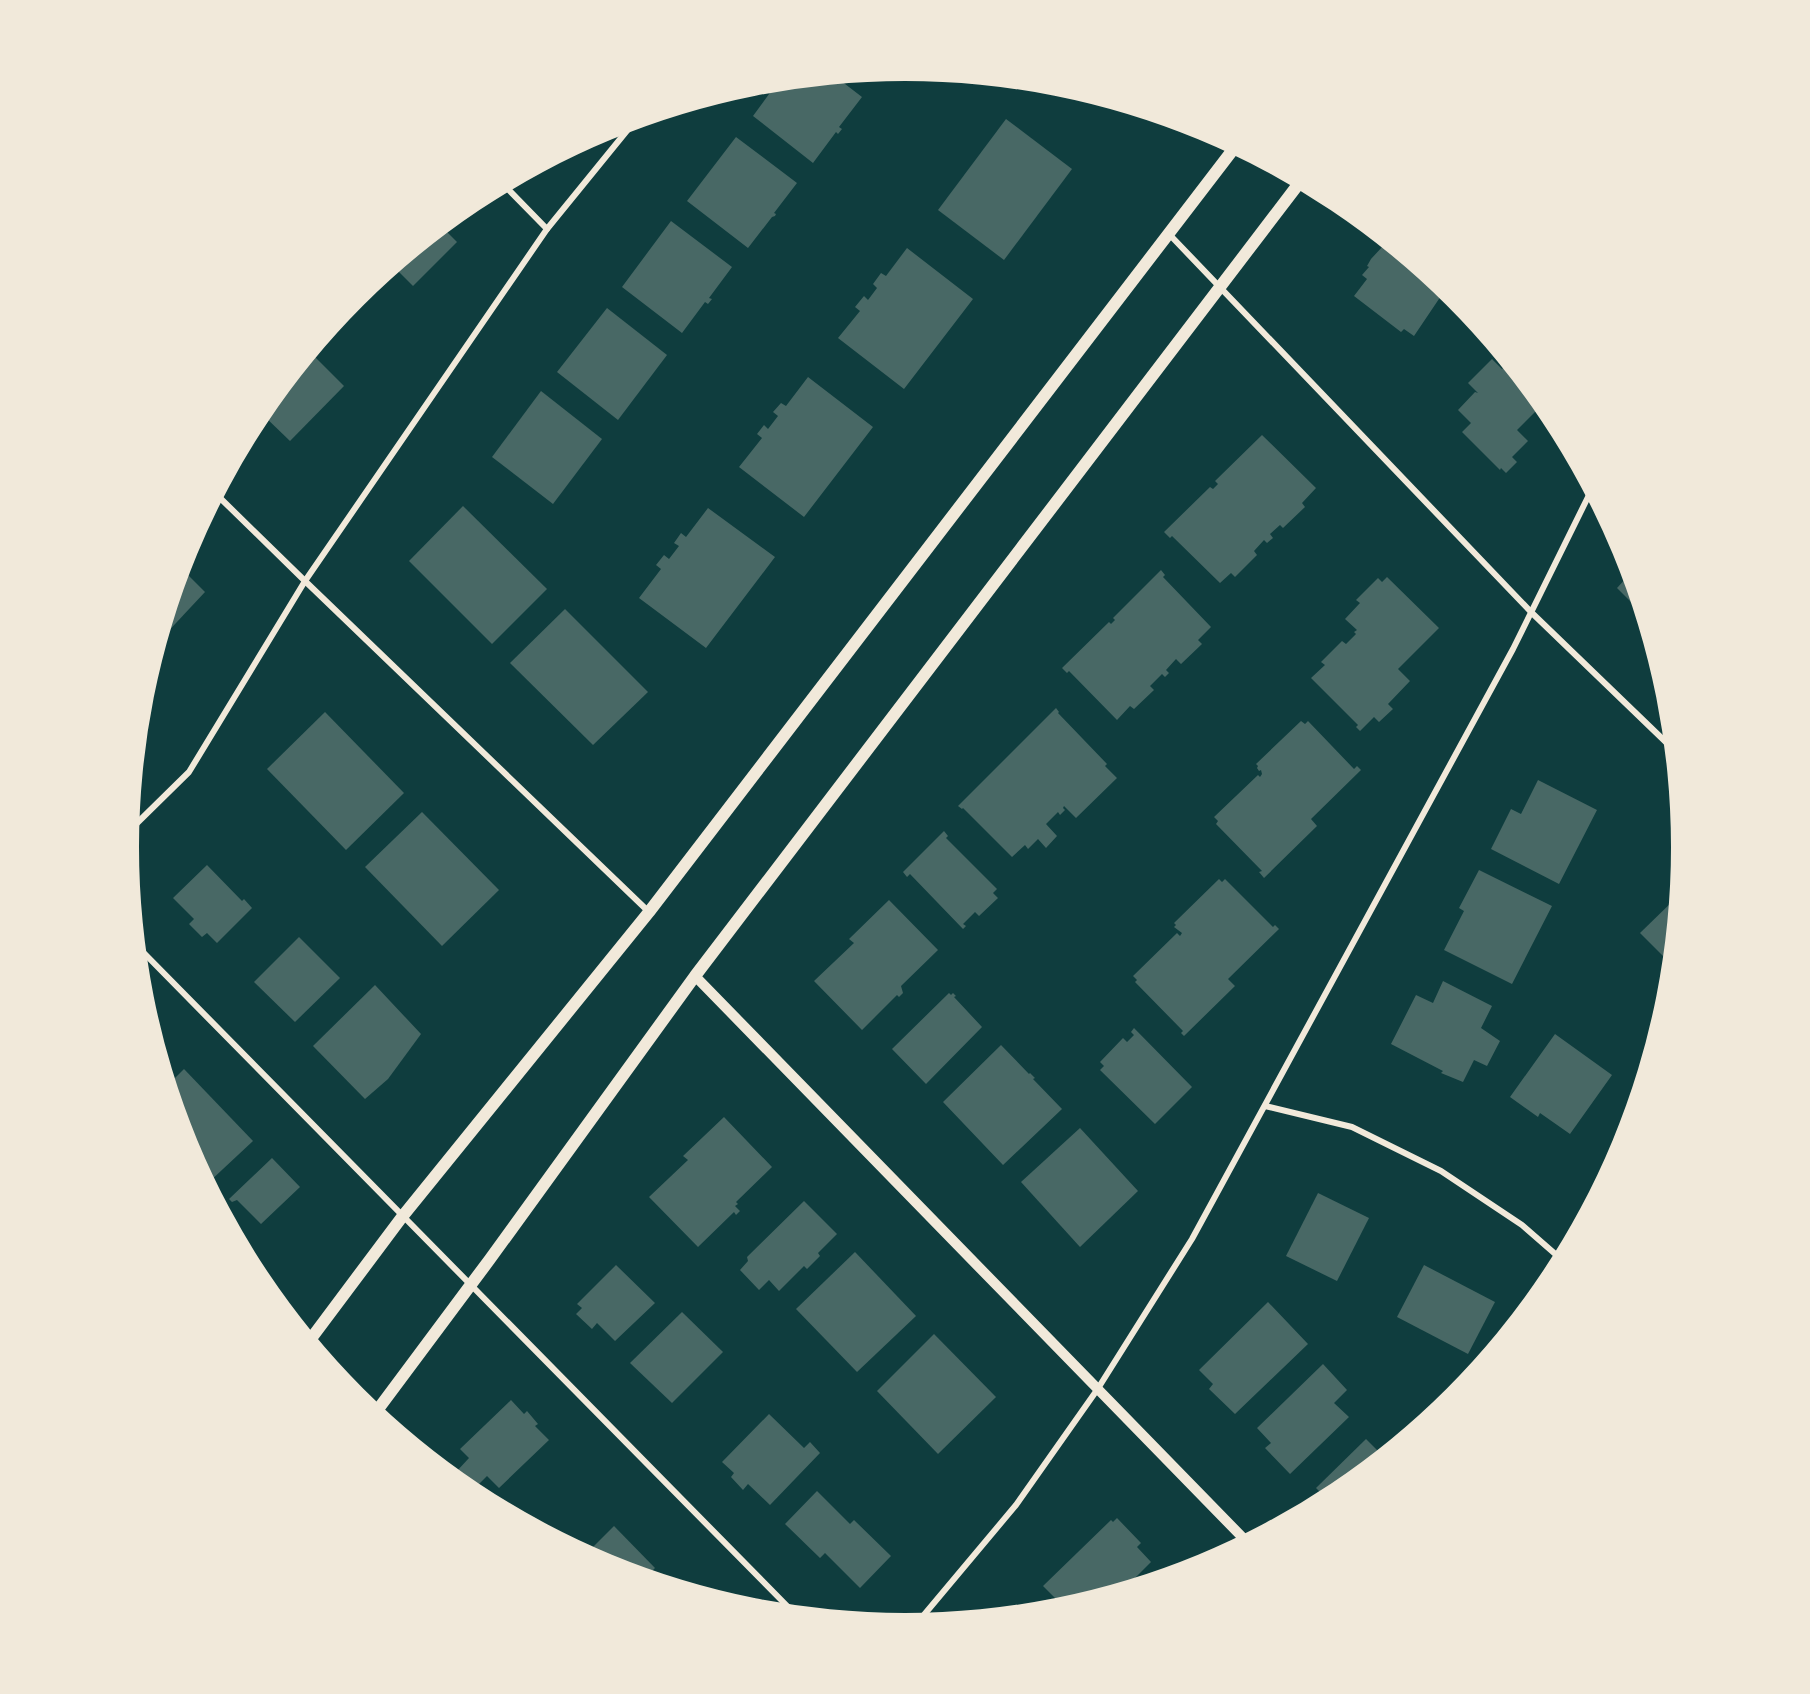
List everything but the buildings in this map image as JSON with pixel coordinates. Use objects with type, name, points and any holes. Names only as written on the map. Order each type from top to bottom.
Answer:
[{"type":"main road","points":[[314,1334],[402,1217],[649,912],[1229,153]]},
{"type":"main road","points":[[381,1405],[471,1285],[694,976],[1295,188]]},
{"type":"street","points":[[140,820],[189,772],[304,581],[547,229],[624,135]]},
{"type":"street","points":[[510,191],[547,229]]},
{"type":"street","points":[[1169,234],[1532,613],[1663,739]]},
{"type":"street","points":[[926,1612],[1016,1504],[1097,1390],[1192,1239],[1532,613],[1587,499]]},
{"type":"street","points":[[222,500],[649,912]]},
{"type":"street","points":[[148,957],[784,1603]]},
{"type":"street","points":[[694,976],[1240,1536]]},
{"type":"street","points":[[1265,1106],[1352,1127],[1442,1171],[1522,1225],[1554,1254]]}]
